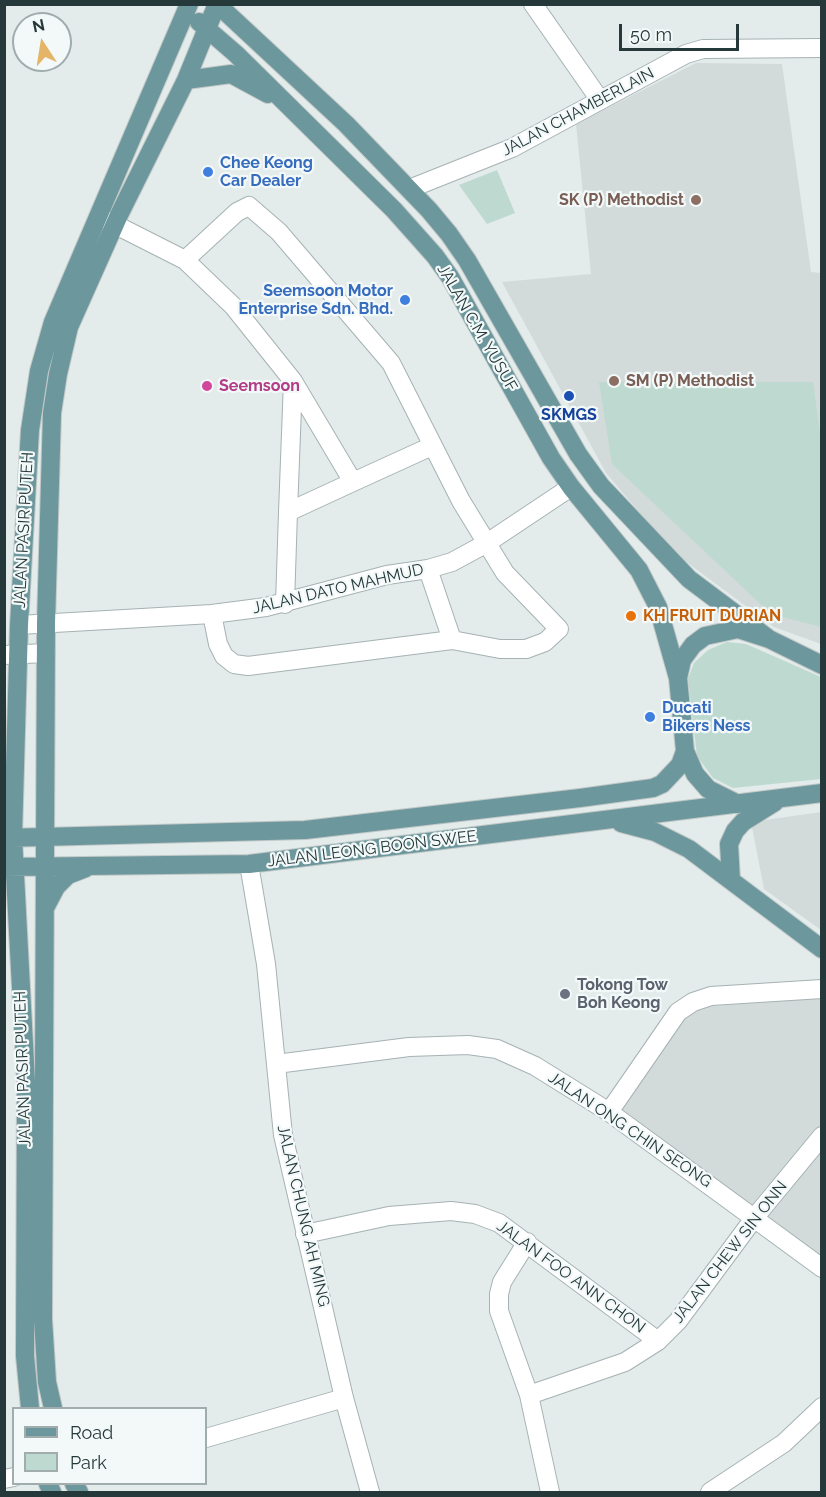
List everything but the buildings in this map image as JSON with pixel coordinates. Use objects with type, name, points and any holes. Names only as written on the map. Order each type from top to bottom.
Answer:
[{"type":"main road","name":"JALAN PASIR PUTEH","points":[[30,1407],[25,1356],[26,1082],[15,905],[9,866],[9,837],[15,792],[11,655],[19,625],[30,430],[39,370],[53,322],[107,220],[186,80],[217,5]]},
{"type":"main road","name":"JALAN C.M. YUSUF","points":[[217,5],[346,124],[436,218],[467,260],[553,412],[601,486],[689,579],[769,639]]},
{"type":"main road","name":"JALAN PASIR PUTEH","points":[[53,1407],[47,1382],[43,1319],[46,623],[52,413],[69,327],[107,220],[189,6]]},
{"type":"main road","name":"JALAN C.M. YUSUF","points":[[189,6],[207,29],[394,210],[435,256],[450,277],[551,458],[571,487],[639,570],[658,607],[678,678],[685,751]]},
{"type":"main road","points":[[186,80],[231,74],[290,107]]},
{"type":"main road","points":[[678,678],[682,660],[693,645],[705,636],[738,629],[769,639],[822,665]]},
{"type":"main road","points":[[685,751],[695,774],[708,789],[738,804]]},
{"type":"main road","name":"JALAN LEONG BOON SWEE","points":[[9,837],[305,830],[643,790],[662,784],[680,765],[685,751]]},
{"type":"main road","points":[[4,814],[15,792]]},
{"type":"main road","name":"JALAN LEONG BOON SWEE","points":[[9,866],[249,864],[614,821],[822,793]]},
{"type":"main road","points":[[45,794],[62,826],[83,836]]},
{"type":"main road","points":[[731,880],[729,844],[735,831],[750,817],[783,798]]},
{"type":"main road","points":[[614,821],[655,832],[689,849],[822,949]]},
{"type":"main road","points":[[45,909],[56,887],[68,875],[91,866]]},
{"type":"main road","points":[[4,888],[15,905]]},
{"type":"street","points":[[533,4],[600,100]]},
{"type":"street","name":"JALAN CHAMBERLAIN","points":[[409,189],[508,150],[686,54],[703,50],[822,48]]},
{"type":"street","points":[[185,260],[237,212],[249,206],[279,232],[391,363],[432,446],[505,573],[559,629],[545,642],[526,649],[500,649],[452,640],[248,666],[234,664],[224,656],[218,644],[212,614]]},
{"type":"street","points":[[107,220],[185,260],[233,306],[293,381],[353,482]]},
{"type":"street","points":[[285,604],[293,381]]},
{"type":"street","points":[[288,512],[432,446]]},
{"type":"street","name":"JALAN DATO MAHMUD","points":[[19,625],[212,614],[285,604],[387,575],[428,569],[452,562],[487,543],[571,487]]},
{"type":"street","points":[[428,569],[452,640]]},
{"type":"street","points":[[11,655],[46,653]]},
{"type":"street","name":"JALAN CHUNG AH MING","points":[[249,864],[266,964],[283,1136],[344,1398],[370,1492]]},
{"type":"street","points":[[609,1112],[678,1012],[693,1002],[711,996],[822,989]]},
{"type":"street","name":"JALAN ONG CHIN SEONG","points":[[276,1064],[409,1047],[468,1045],[497,1049],[535,1066],[609,1112],[822,1268]]},
{"type":"street","name":"JALAN CHEW SIN ONN","points":[[530,1395],[625,1362],[658,1341],[678,1321],[755,1217],[822,1136]]},
{"type":"street","name":"JALAN FOO ANN CHON","points":[[305,1234],[389,1216],[451,1210],[475,1214],[499,1223],[527,1242],[658,1341]]},
{"type":"street","points":[[527,1242],[502,1282],[499,1311],[530,1395],[550,1492]]},
{"type":"street","points":[[207,1438],[344,1398]]},
{"type":"street","points":[[710,1492],[784,1443],[822,1407]]},
{"type":"shaded area","points":[[696,63],[782,64],[811,272],[821,273],[821,644],[774,627],[673,552],[606,473],[502,282],[591,274],[576,124]]},
{"type":"shaded area","points":[[821,812],[821,930],[764,889],[751,822]]},
{"type":"shaded area","points":[[821,998],[821,1267],[608,1113],[685,1008]]},
{"type":"green space","points":[[497,170],[515,213],[487,224],[459,185]]},
{"type":"green space","points":[[599,382],[813,382],[822,448],[821,627],[771,614],[612,464]]},
{"type":"green space","points":[[727,642],[746,644],[821,677],[821,779],[733,788],[713,778],[697,756],[688,679],[694,663],[708,650]]},
{"type":"place","name":"Chee Keong Car Dealer","points":[[208,172]]},
{"type":"place","name":"SK (P) Methodist","points":[[696,200]]},
{"type":"place","name":"Seemsoon Motor Enterprise Sdn. Bhd.","points":[[405,300]]},
{"type":"place","name":"SM (P) Methodist","points":[[614,381]]},
{"type":"place","name":"Seemsoon","points":[[207,386]]},
{"type":"place","name":"SKMGS","points":[[569,396]]},
{"type":"place","name":"KH FRUIT DURIAN","points":[[631,616]]},
{"type":"place","name":"Ducati Bikers Ness","points":[[650,717]]},
{"type":"place","name":"Tokong Tow Boh Keong","points":[[565,994]]}]
